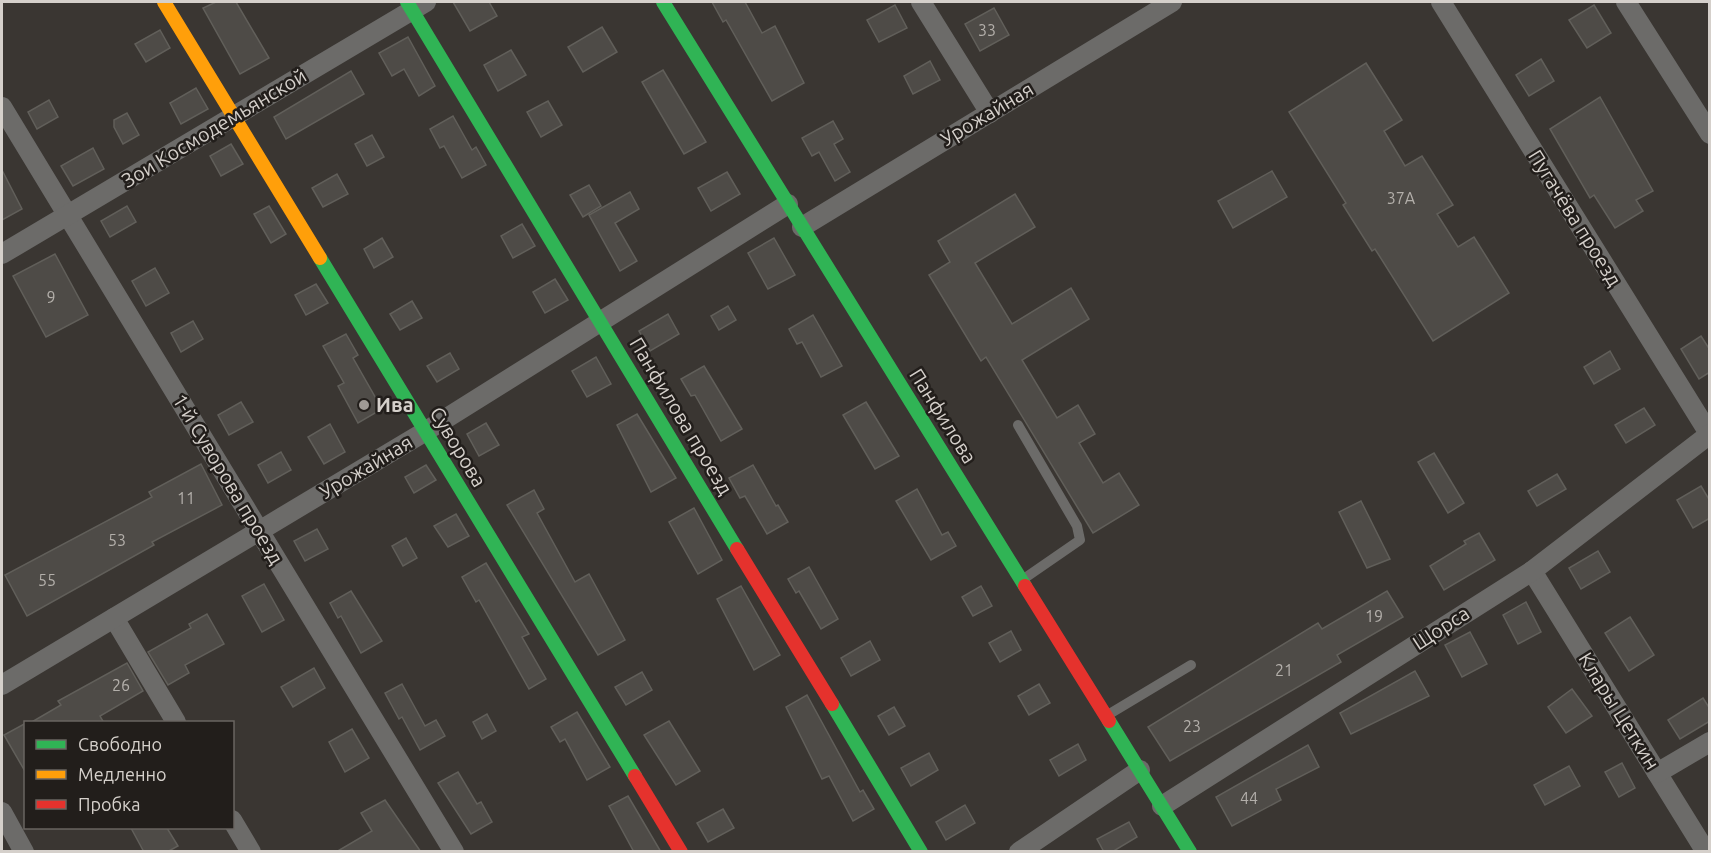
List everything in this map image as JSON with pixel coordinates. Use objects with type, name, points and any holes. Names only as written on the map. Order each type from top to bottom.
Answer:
[{"type":"street","name":"Суворова","points":[[164,2],[681,852]]},
{"type":"street","name":"Панфилова","points":[[663,2],[1190,852]]},
{"type":"street","points":[[921,2],[990,113]]},
{"type":"street","name":"Урожайная","points":[[802,227],[1172,2]]},
{"type":"street","name":"Пугачёва проезд","points":[[1441,2],[1709,435]]},
{"type":"street","points":[[1626,2],[1710,135]]},
{"type":"street","name":"Зои Космодемьянской","points":[[2,254],[234,116],[415,4]]},
{"type":"street","name":"Панфилова проезд","points":[[415,4],[600,321],[921,852]]},
{"type":"street","name":"1-й Суворова проезд","points":[[2,107],[454,852]]},
{"type":"street","name":"Урожайная","points":[[2,685],[426,431],[788,204]]},
{"type":"street","name":"Щорса","points":[[1162,806],[1532,571],[1709,435]]},
{"type":"street","name":"Клары Цеткин","points":[[1532,571],[1706,852]]},
{"type":"street","points":[[114,618],[175,721]]},
{"type":"street","points":[[1657,773],[1710,742]]},
{"type":"street","points":[[1019,852],[1140,771]]},
{"type":"street","points":[[2,812],[24,852]]},
{"type":"street","points":[[234,823],[251,852]]},
{"type":"lane","points":[[1018,425],[1077,526],[1080,540],[1022,580]]},
{"type":"lane","points":[[1106,716],[1191,665]]},
{"type":"building","points":[[216,2],[236,2],[269,58],[240,74],[203,8]]},
{"type":"building","points":[[453,2],[489,2],[497,16],[470,31]]},
{"type":"building","points":[[712,2],[745,2],[762,33],[775,26],[804,83],[772,101],[726,20],[723,22]]},
{"type":"building","points":[[895,5],[907,28],[879,42],[867,20]]},
{"type":"building","points":[[1594,5],[1611,33],[1587,48],[1569,20]]},
{"type":"building","points":[[994,8],[1009,35],[980,51],[965,24]]},
{"type":"building","points":[[602,27],[617,52],[583,72],[568,47]]},
{"type":"building","points":[[160,30],[170,48],[146,62],[135,44]]},
{"type":"building","points":[[408,37],[435,86],[419,96],[404,69],[392,76],[379,53]]},
{"type":"building","points":[[511,50],[526,75],[498,91],[484,65]]},
{"type":"building","points":[[1541,59],[1554,81],[1529,96],[1516,75]]},
{"type":"building","points":[[930,61],[940,80],[913,94],[904,76]]},
{"type":"building","points":[[1366,63],[1402,120],[1384,131],[1405,166],[1422,156],[1453,205],[1437,214],[1458,247],[1474,237],[1509,293],[1433,341],[1375,249],[1372,251],[1343,205],[1346,203],[1289,112]]},
{"type":"building","points":[[663,70],[706,142],[684,154],[642,82]]},
{"type":"building","points":[[351,71],[364,94],[286,139],[274,117]]},
{"type":"building","points":[[196,88],[208,109],[181,124],[170,103]]},
{"type":"building","points":[[1600,97],[1653,191],[1636,200],[1643,211],[1615,228],[1594,195],[1590,198],[1550,129]]},
{"type":"building","points":[[49,100],[58,117],[37,129],[28,112]]},
{"type":"building","points":[[548,101],[562,125],[541,137],[527,112]]},
{"type":"building","points":[[127,113],[139,135],[123,144],[114,127],[114,120]]},
{"type":"building","points":[[453,116],[472,150],[476,147],[486,165],[462,178],[444,146],[440,148],[430,129]]},
{"type":"building","points":[[833,121],[843,139],[834,144],[850,172],[835,181],[819,152],[812,156],[802,138]]},
{"type":"building","points":[[372,135],[384,157],[367,166],[355,144]]},
{"type":"building","points":[[231,144],[243,164],[221,176],[210,156]]},
{"type":"building","points":[[93,148],[104,169],[73,186],[61,166]]},
{"type":"building","points":[[2,170],[22,209],[2,220]]},
{"type":"building","points":[[1272,171],[1287,197],[1233,228],[1218,201]]},
{"type":"building","points":[[727,172],[740,194],[711,211],[698,188]]},
{"type":"building","points":[[337,174],[348,194],[323,207],[312,188]]},
{"type":"building","points":[[589,185],[601,206],[583,217],[570,195]]},
{"type":"building","points":[[630,192],[639,209],[615,223],[637,261],[620,271],[589,215]]},
{"type":"building","points":[[1015,194],[1035,227],[975,263],[1012,324],[1071,288],[1089,319],[1022,360],[1057,418],[1078,405],[1095,434],[1079,443],[1103,483],[1119,473],[1139,505],[1093,533],[986,357],[981,361],[929,275],[950,262],[938,241]]},
{"type":"building","points":[[127,206],[136,222],[110,237],[101,221]]},
{"type":"building","points":[[269,206],[286,234],[271,243],[254,214]]},
{"type":"building","points":[[522,224],[535,246],[513,258],[501,236]]},
{"type":"building","points":[[382,238],[393,257],[374,268],[364,249]]},
{"type":"building","points":[[774,238],[795,275],[768,289],[748,253]]},
{"type":"building","points":[[55,254],[88,315],[46,337],[13,276]]},
{"type":"building","points":[[155,268],[169,293],[146,306],[132,281]]},
{"type":"building","points":[[555,279],[568,300],[545,313],[533,292]]},
{"type":"building","points":[[316,284],[328,303],[306,315],[295,295]]},
{"type":"building","points":[[412,301],[422,318],[400,330],[390,314]]},
{"type":"building","points":[[728,306],[736,320],[719,330],[711,316]]},
{"type":"building","points":[[668,314],[679,334],[650,351],[639,331]]},
{"type":"building","points":[[813,315],[842,366],[821,377],[802,342],[797,344],[789,329]]},
{"type":"building","points":[[193,321],[203,339],[181,352],[171,333]]},
{"type":"building","points":[[346,334],[358,355],[353,358],[382,409],[358,423],[338,386],[344,383],[323,346]]},
{"type":"building","points":[[1701,336],[1710,350],[1710,372],[1699,379],[1681,349]]},
{"type":"building","points":[[1610,351],[1620,369],[1594,384],[1584,367]]},
{"type":"building","points":[[450,353],[459,369],[437,382],[427,366]]},
{"type":"building","points":[[596,357],[611,384],[587,397],[572,371]]},
{"type":"building","points":[[704,366],[742,429],[721,441],[695,395],[691,396],[681,379]]},
{"type":"building","points":[[241,402],[253,422],[229,435],[218,415]]},
{"type":"building","points":[[866,402],[899,456],[875,469],[843,415]]},
{"type":"building","points":[[1644,408],[1655,425],[1626,443],[1615,425]]},
{"type":"building","points":[[637,414],[676,478],[651,492],[617,425]]},
{"type":"building","points":[[486,423],[499,445],[479,456],[467,434]]},
{"type":"building","points":[[330,424],[345,452],[324,464],[308,437]]},
{"type":"building","points":[[281,452],[291,470],[268,483],[258,465]]},
{"type":"building","points":[[1434,453],[1464,503],[1448,513],[1418,462]]},
{"type":"building","points":[[201,464],[222,505],[152,542],[154,545],[27,616],[5,575],[152,497],[149,492]]},
{"type":"building","points":[[426,465],[436,480],[414,493],[405,477]]},
{"type":"building","points":[[753,465],[776,506],[778,505],[788,522],[767,534],[745,496],[740,498],[729,478]]},
{"type":"building","points":[[1557,474],[1566,489],[1537,506],[1528,491]]},
{"type":"building","points":[[1701,486],[1710,501],[1710,518],[1693,528],[1677,500]]},
{"type":"building","points":[[917,489],[942,535],[948,532],[956,546],[931,560],[896,501]]},
{"type":"building","points":[[534,490],[544,509],[537,513],[575,582],[589,574],[625,640],[598,655],[507,505]]},
{"type":"building","points":[[1361,501],[1390,559],[1367,568],[1339,512]]},
{"type":"building","points":[[694,508],[722,560],[698,574],[669,522]]},
{"type":"building","points":[[456,514],[469,536],[448,547],[434,526]]},
{"type":"building","points":[[317,529],[328,549],[305,561],[294,541]]},
{"type":"building","points":[[1479,533],[1495,560],[1444,590],[1430,566],[1466,544],[1464,541]]},
{"type":"building","points":[[406,538],[417,558],[403,566],[392,546]]},
{"type":"building","points":[[1598,551],[1610,572],[1581,589],[1569,568]]},
{"type":"building","points":[[486,563],[529,634],[522,637],[546,679],[529,689],[479,600],[476,602],[462,577]]},
{"type":"building","points":[[809,567],[838,619],[821,629],[799,591],[796,593],[788,579]]},
{"type":"building","points":[[264,584],[284,620],[262,632],[242,596]]},
{"type":"building","points":[[741,586],[780,655],[754,670],[717,599]]},
{"type":"building","points":[[981,586],[992,606],[973,616],[962,597]]},
{"type":"building","points":[[351,591],[382,641],[361,653],[341,616],[338,618],[330,603]]},
{"type":"building","points":[[1387,591],[1403,617],[1337,655],[1341,662],[1170,761],[1148,727],[1318,623],[1322,629]]},
{"type":"building","points":[[1526,602],[1541,632],[1518,644],[1503,615]]},
{"type":"building","points":[[207,614],[224,644],[185,665],[189,673],[168,685],[148,652],[191,628],[189,624]]},
{"type":"building","points":[[1630,617],[1654,655],[1629,671],[1605,633]]},
{"type":"building","points":[[1011,631],[1021,650],[1000,662],[989,643]]},
{"type":"building","points":[[1470,632],[1487,664],[1462,677],[1445,645]]},
{"type":"building","points":[[870,641],[880,660],[851,676],[841,658]]},
{"type":"building","points":[[127,663],[143,691],[100,716],[103,721],[33,721],[61,705],[58,701]]},
{"type":"building","points":[[314,668],[325,688],[293,707],[281,687]]},
{"type":"building","points":[[1415,671],[1429,696],[1351,734],[1340,713]]},
{"type":"building","points":[[642,672],[652,690],[626,705],[615,687]]},
{"type":"building","points":[[402,684],[425,726],[436,720],[445,736],[420,750],[402,717],[399,719],[385,693]]},
{"type":"building","points":[[1039,684],[1050,703],[1029,715],[1018,696]]},
{"type":"building","points":[[1572,689],[1592,716],[1566,733],[1548,707]]},
{"type":"building","points":[[807,695],[860,792],[863,790],[874,809],[853,821],[829,776],[822,779],[786,707]]},
{"type":"building","points":[[1703,698],[1710,709],[1710,721],[1680,739],[1668,720]]},
{"type":"building","points":[[894,707],[905,726],[889,735],[878,716]]},
{"type":"building","points":[[577,712],[610,767],[587,780],[565,739],[560,742],[551,727]]},
{"type":"building","points":[[487,714],[496,731],[482,739],[473,722]]},
{"type":"building","points":[[669,721],[700,771],[676,785],[644,735]]},
{"type":"building","points":[[24,724],[24,770],[4,735]]},
{"type":"building","points":[[352,729],[369,758],[345,772],[329,742]]},
{"type":"building","points":[[1078,744],[1086,760],[1059,776],[1050,760]]},
{"type":"building","points":[[1308,745],[1319,767],[1276,789],[1281,800],[1232,826],[1216,797]]},
{"type":"building","points":[[929,753],[938,770],[911,786],[901,768]]},
{"type":"building","points":[[1622,763],[1635,788],[1619,797],[1605,772]]},
{"type":"building","points":[[1569,766],[1580,786],[1545,805],[1534,785]]},
{"type":"building","points":[[458,772],[477,804],[481,802],[492,822],[471,834],[438,783]]},
{"type":"building","points":[[628,796],[661,852],[634,852],[609,806]]},
{"type":"building","points":[[385,800],[421,852],[336,852],[372,831],[361,813]]},
{"type":"building","points":[[965,805],[975,823],[946,840],[936,822]]},
{"type":"building","points":[[723,809],[734,828],[708,842],[697,823]]},
{"type":"building","points":[[1129,822],[1137,837],[1112,852],[1104,852],[1097,839]]},
{"type":"building","points":[[132,829],[168,829],[178,846],[167,852],[144,852]]},
{"type":"traffic: fast","points":[[407,2],[737,549]]},
{"type":"traffic: fast","points":[[663,2],[1025,586]]},
{"type":"traffic: fast","points":[[320,258],[635,776]]},
{"type":"traffic: fast","points":[[832,704],[921,852]]},
{"type":"traffic: fast","points":[[1109,721],[1190,852]]},
{"type":"traffic: slow","points":[[164,2],[320,258]]},
{"type":"traffic: jam","points":[[737,549],[832,704]]},
{"type":"traffic: jam","points":[[1025,586],[1109,721]]},
{"type":"traffic: jam","points":[[635,776],[681,852]]},
{"type":"place","name":"Ива","points":[[364,405]]}]
